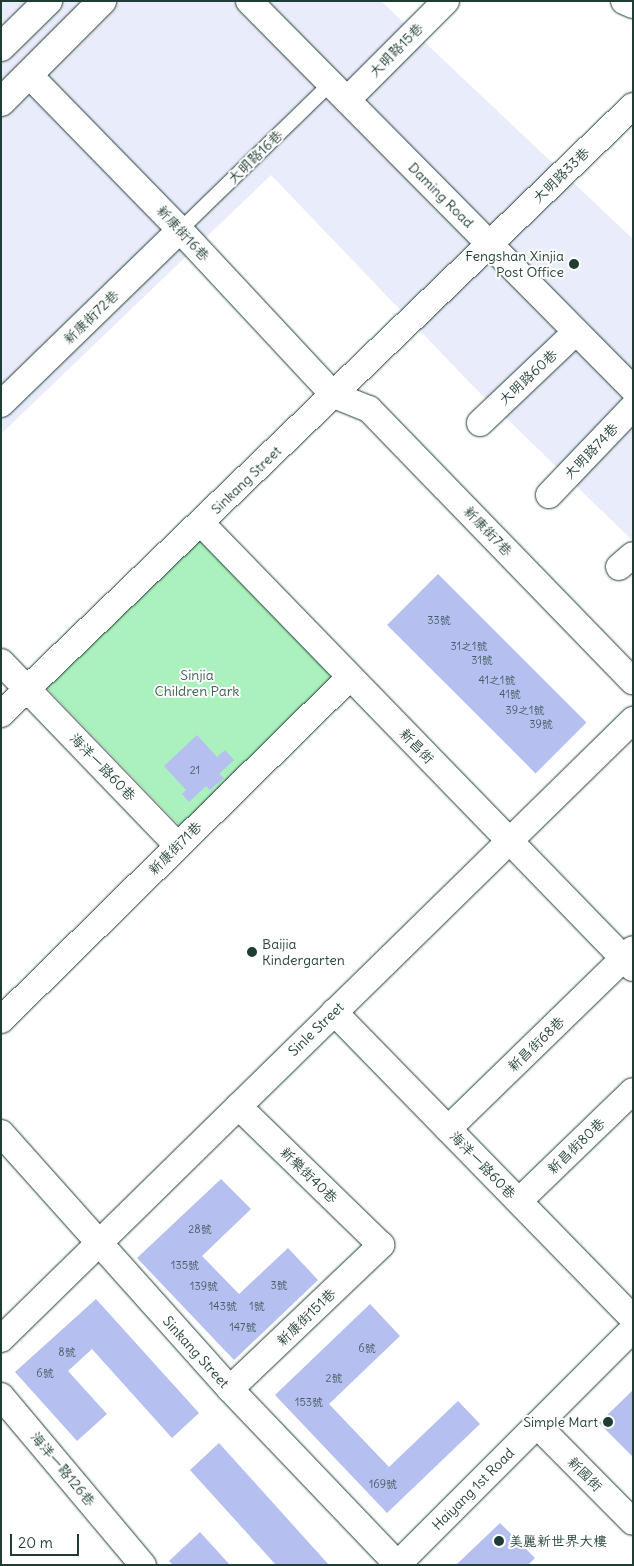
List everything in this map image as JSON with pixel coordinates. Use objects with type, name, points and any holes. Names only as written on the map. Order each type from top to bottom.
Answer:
[{"type":"street","points":[[1,47],[48,1]]},
{"type":"street","points":[[1,102],[102,1]]},
{"type":"street","name":"Daming Road","points":[[249,1],[633,389]]},
{"type":"street","name":"大明路15巷","points":[[338,92],[446,1]]},
{"type":"street","points":[[624,1],[633,6]]},
{"type":"street","name":"新康街16巷","points":[[29,75],[180,230],[334,395]]},
{"type":"street","name":"大明路33巷","points":[[490,245],[633,106]]},
{"type":"street","name":"新康街72巷","points":[[1,404],[180,230]]},
{"type":"street","name":"Sinkang Street","points":[[1,714],[490,245]]},
{"type":"street","name":"大明路60巷","points":[[480,423],[576,332]]},
{"type":"street","name":"新康街7巷","points":[[334,395],[369,409],[633,681]]},
{"type":"street","name":"大明路74巷","points":[[548,495],[633,407]]},
{"type":"street","name":"新昌街","points":[[201,523],[508,840],[630,959]]},
{"type":"street","points":[[1,662],[28,689]]},
{"type":"street","name":"新康街71巷","points":[[1,1020],[350,677]]},
{"type":"street","name":"海洋一路60巷","points":[[28,689],[178,845]]},
{"type":"street","name":"Sinle Street","points":[[1,1339],[508,840],[633,720]]},
{"type":"street","name":"新昌街68巷","points":[[448,1129],[630,959]]},
{"type":"street","name":"海洋一路60巷","points":[[334,1012],[633,1318]]},
{"type":"street","name":"新昌街80巷","points":[[518,1201],[633,1091]]},
{"type":"street","name":"新樂街40巷","points":[[238,1106],[381,1245]]},
{"type":"street","name":"Sinkang Street","points":[[1,1133],[97,1243],[230,1389],[398,1565]]},
{"type":"street","name":"新康街151巷","points":[[230,1389],[381,1245]]},
{"type":"street","name":"Haiyang 1st Road","points":[[398,1565],[633,1329]]},
{"type":"street","name":"海洋一路126巷","points":[[1,1396],[143,1565]]},
{"type":"street","name":"新國街","points":[[537,1425],[633,1522]]},
{"type":"lane","name":"大明路16巷","points":[[180,230],[338,92]]},
{"type":"shaded area","points":[[1,1],[381,1],[633,239],[633,541],[471,384],[271,175],[1,434]]},
{"type":"green space","name":"Sinjia Children Park","points":[[198,531],[346,684],[189,836],[41,682]]},
{"type":"building","points":[[438,574],[586,722],[536,773],[387,625]]},
{"type":"building","points":[[197,735],[217,757],[225,750],[234,760],[219,774],[224,778],[210,790],[206,786],[189,802],[182,794],[186,790],[164,766]]},
{"type":"building","points":[[221,1179],[251,1209],[202,1256],[239,1294],[288,1248],[318,1280],[234,1360],[137,1258]]},
{"type":"building","points":[[96,1299],[199,1413],[172,1438],[92,1349],[68,1371],[107,1414],[77,1441],[15,1372]]},
{"type":"building","points":[[370,1304],[400,1336],[329,1404],[389,1467],[458,1401],[480,1424],[387,1513],[275,1395]]},
{"type":"building","points":[[633,1390],[633,1457],[599,1423]]},
{"type":"building","points":[[219,1443],[329,1565],[276,1565],[190,1470]]},
{"type":"building","name":"美麗新世界大樓","points":[[500,1523],[535,1558],[528,1565],[456,1565]]},
{"type":"building","points":[[200,1532],[230,1565],[173,1565],[169,1561]]},
{"type":"place","name":"Fengshan Xinjia Post Office","points":[[574,264]]},
{"type":"place","name":"Baijia Kindergarten","points":[[252,952]]},
{"type":"place","name":"Simple Mart","points":[[608,1422]]},
{"type":"place","name":"美麗新世界大樓","points":[[499,1541]]}]
